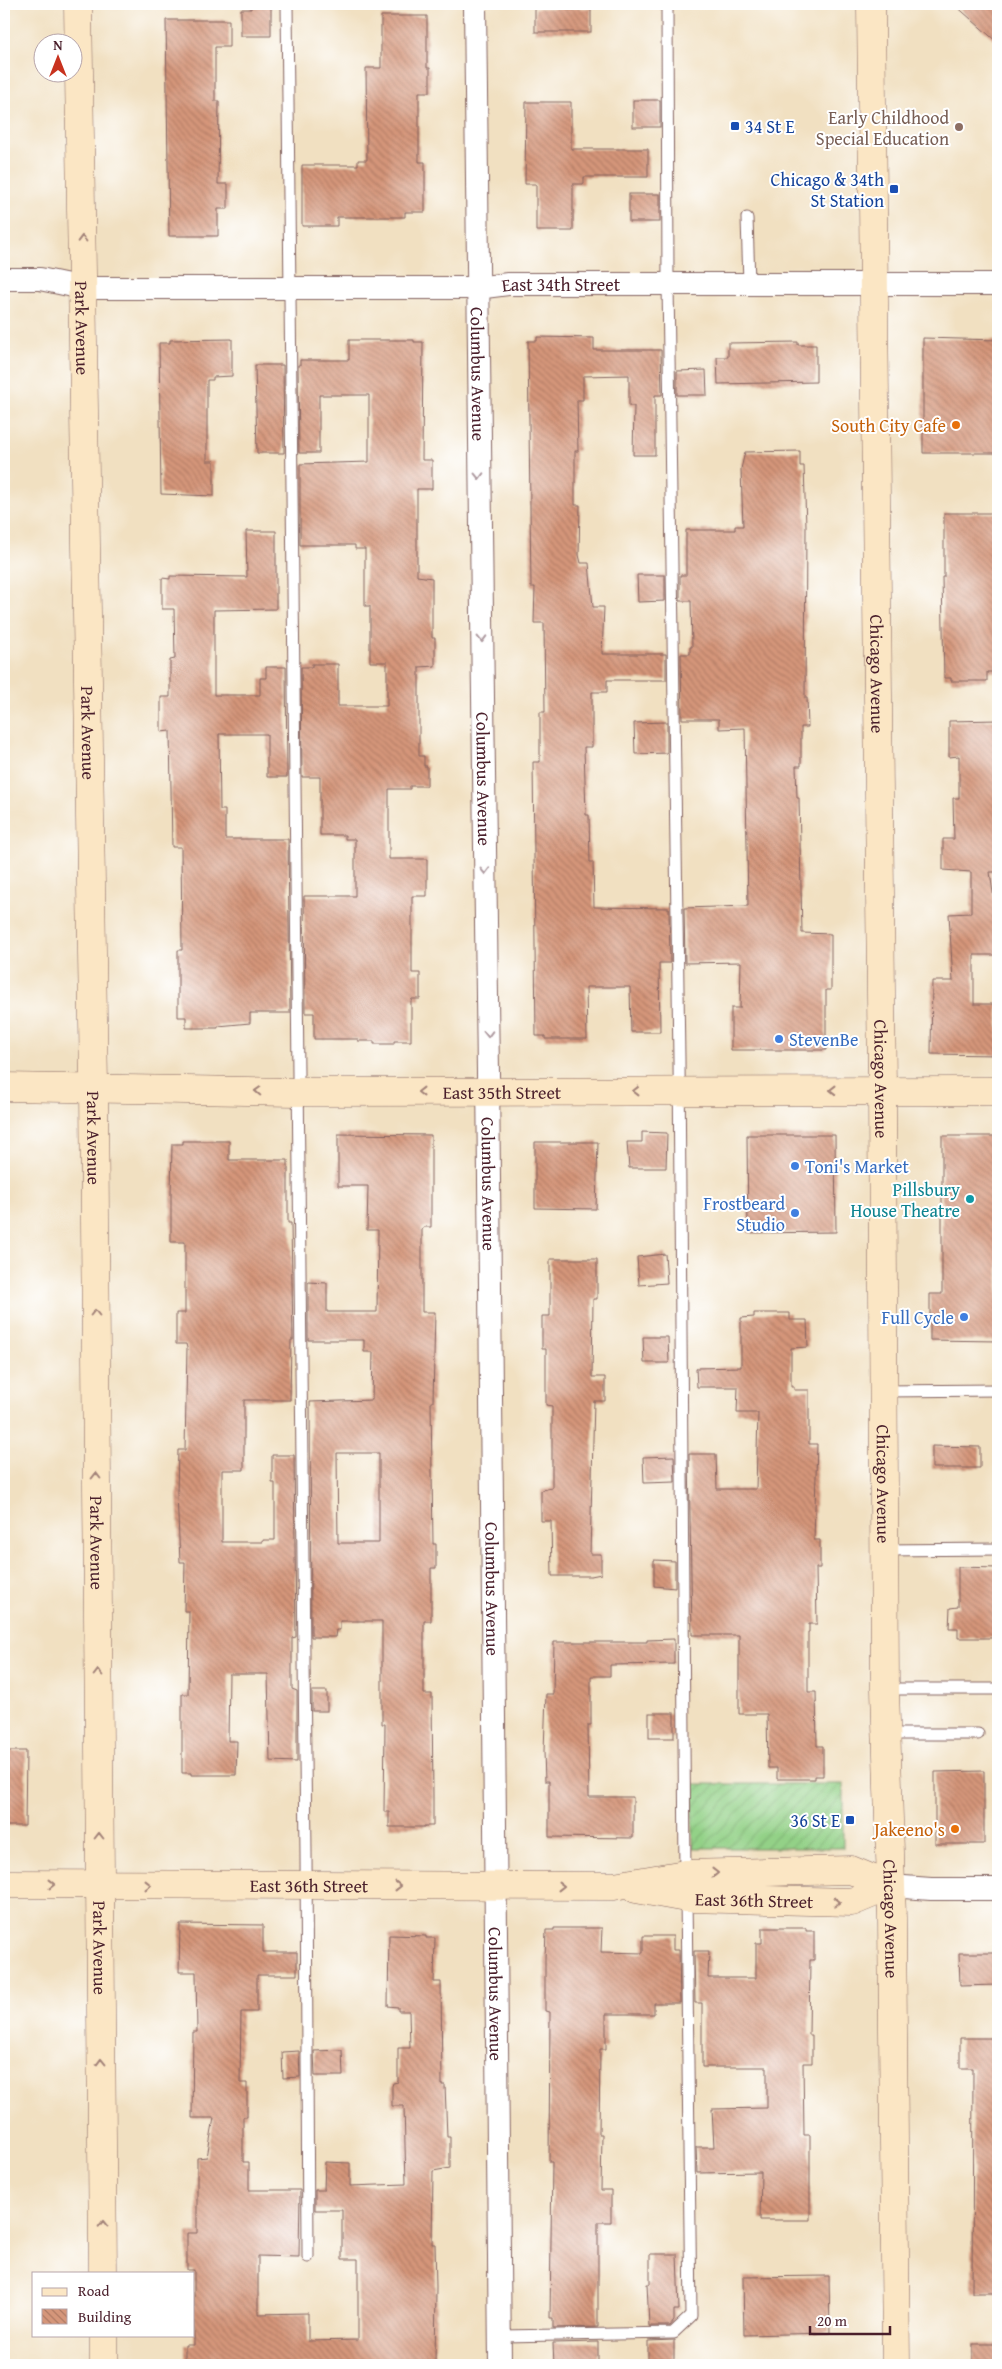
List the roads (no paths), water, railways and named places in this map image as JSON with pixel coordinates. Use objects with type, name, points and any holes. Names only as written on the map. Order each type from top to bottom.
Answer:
[{"type":"street","name":"Park Avenue","points":[[78,4],[94,1087],[99,1884],[104,2272]]},
{"type":"street","name":"Columbus Avenue","points":[[475,4],[476,288],[488,1092],[500,2365]]},
{"type":"street","name":"Chicago Avenue","points":[[870,4],[882,1090],[885,1689],[890,1886],[896,2365]]},
{"type":"street","name":"East 34th Street","points":[[4,279],[40,279],[83,288],[476,288],[508,284],[998,284]]},
{"type":"street","name":"East 35th Street","points":[[4,1087],[94,1087],[299,1092],[998,1091]]},
{"type":"street","name":"East 36th Street","points":[[4,1884],[686,1886],[851,1870],[890,1886],[931,1889],[998,1889]]},
{"type":"street","points":[[104,2336],[104,2365]]},
{"type":"lane","points":[[287,4],[299,1092],[308,2257]]},
{"type":"lane","points":[[499,2336],[673,2333],[691,2316],[679,1091],[668,284],[667,4]]},
{"type":"lane","points":[[747,218],[749,283]]},
{"type":"lane","points":[[884,1391],[998,1390]]},
{"type":"lane","points":[[885,1550],[998,1549]]},
{"type":"lane","points":[[885,1689],[998,1689]]},
{"type":"lane","points":[[886,1734],[978,1734]]},
{"type":"place","name":"34 St E","points":[[735,126]]},
{"type":"place","name":"Early Childhood Special Education","points":[[959,127]]},
{"type":"place","name":"Chicago & 34th St Station","points":[[894,189]]},
{"type":"place","name":"South City Cafe","points":[[956,425]]},
{"type":"place","name":"StevenBe","points":[[779,1039]]},
{"type":"place","name":"Toni's Market","points":[[795,1166]]},
{"type":"place","name":"Pillsbury House Theatre","points":[[970,1199]]},
{"type":"place","name":"Frostbeard Studio","points":[[795,1213]]},
{"type":"place","name":"Full Cycle","points":[[964,1317]]},
{"type":"place","name":"36 St E","points":[[850,1820]]},
{"type":"place","name":"Jakeeno's","points":[[955,1829]]}]
